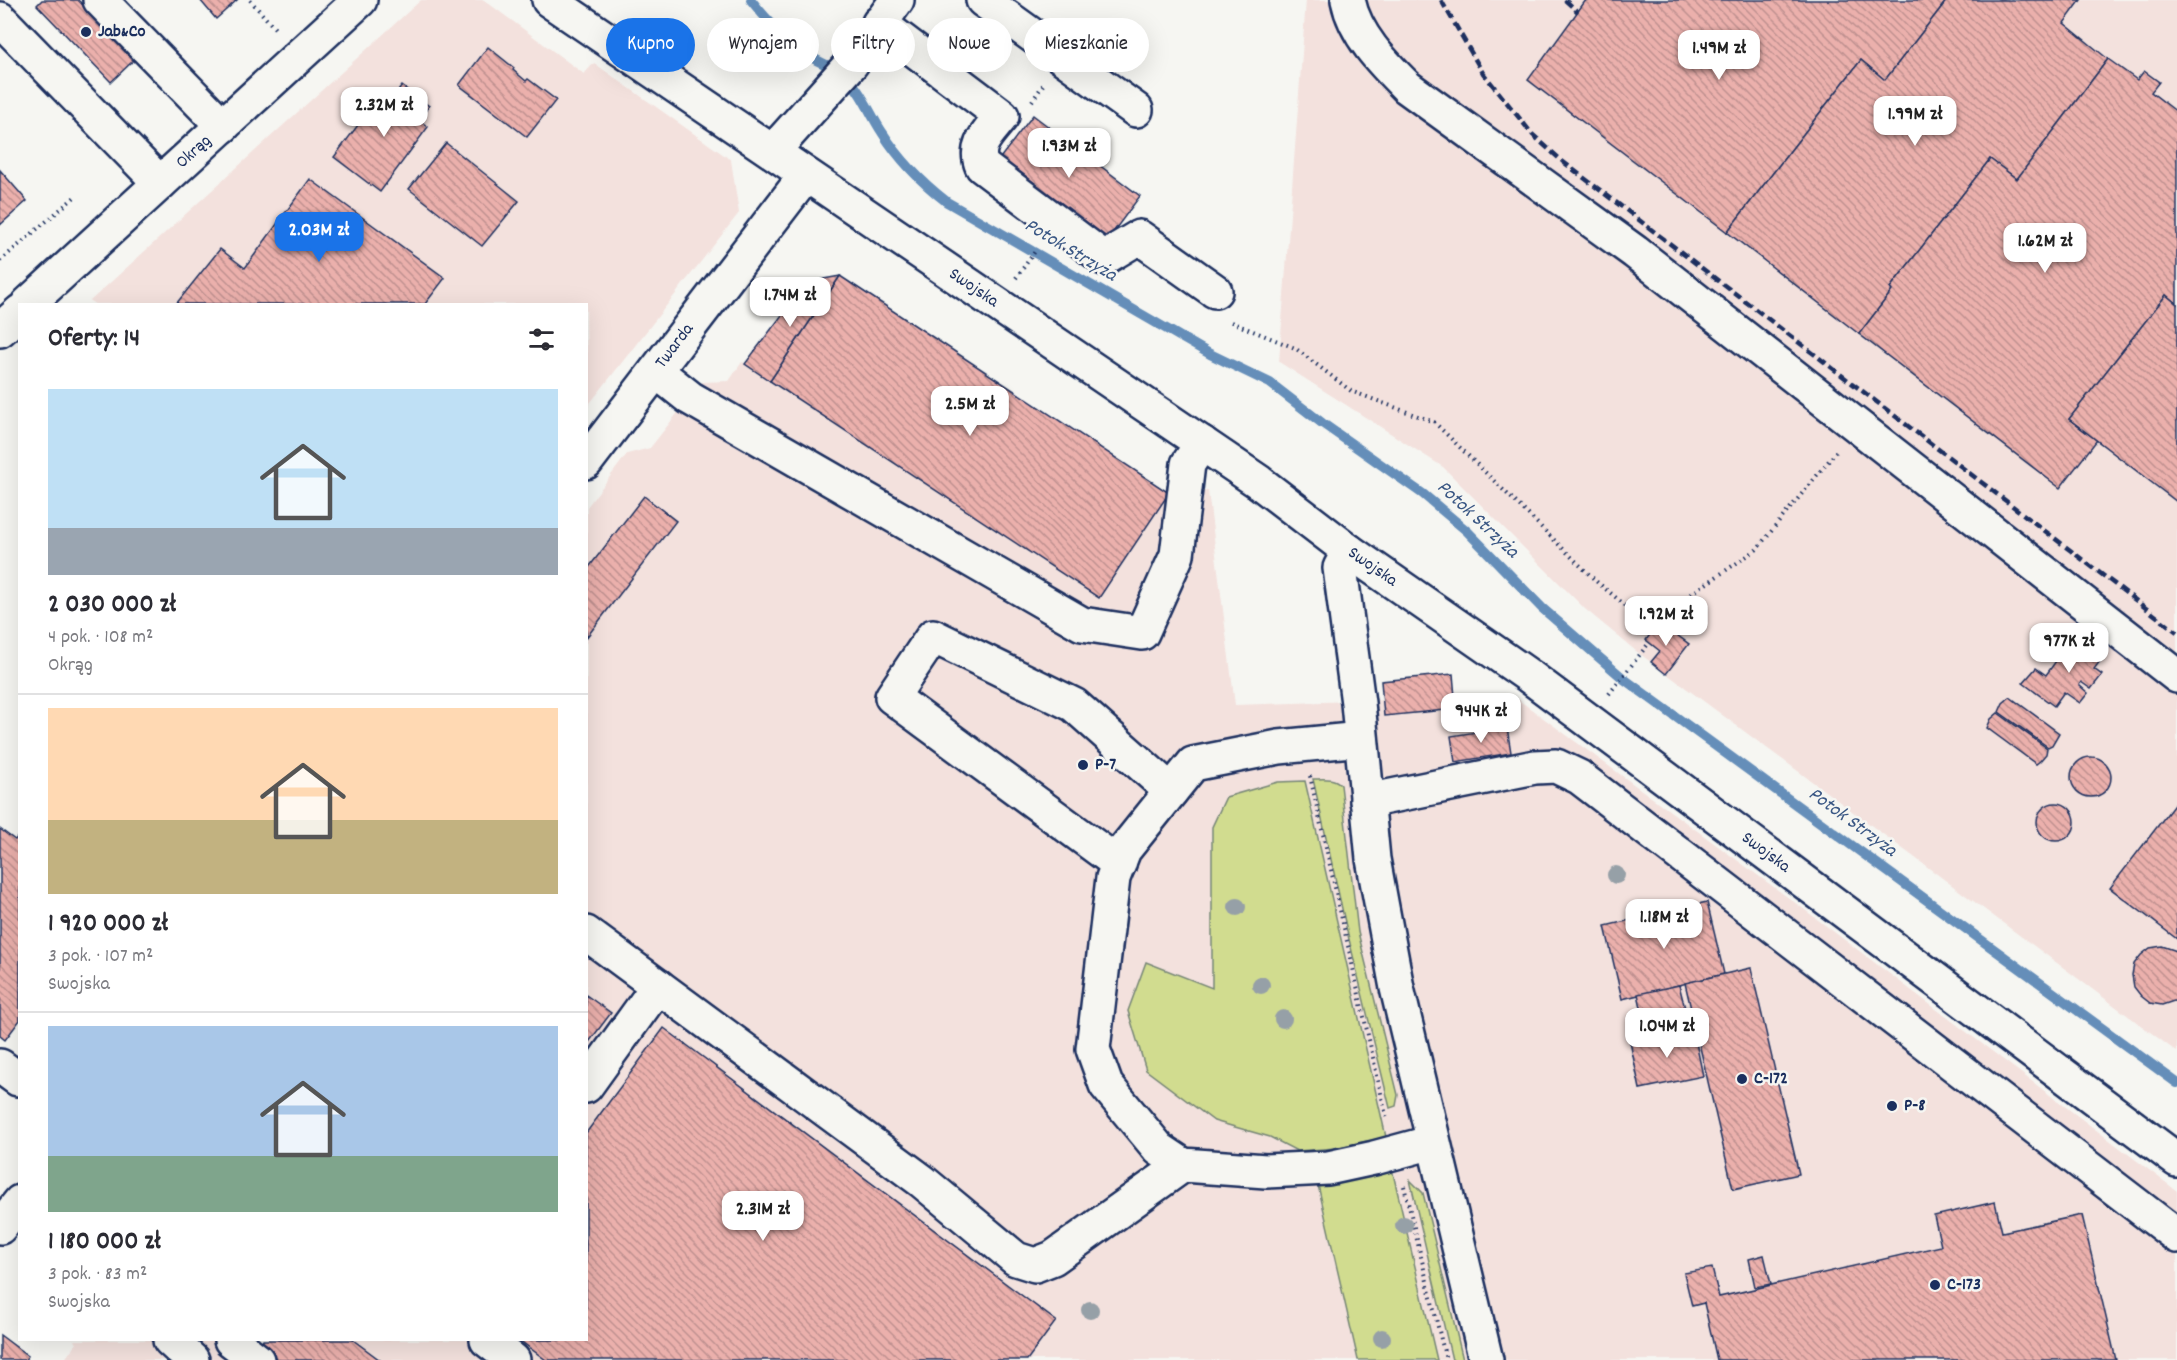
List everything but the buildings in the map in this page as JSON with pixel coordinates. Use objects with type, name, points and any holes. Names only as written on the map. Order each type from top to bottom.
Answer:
[{"type":"street","points":[[100,0],[223,126]]},
{"type":"street","name":"Okrąg","points":[[29,303],[360,0]]},
{"type":"street","name":"Swojska","points":[[549,0],[1258,482],[1349,551],[1538,683],[2177,1160]]},
{"type":"street","points":[[982,0],[1024,30]]},
{"type":"street","points":[[1348,0],[1350,10],[1375,55],[1407,87],[1635,252],[2177,676]]},
{"type":"street","points":[[772,151],[842,75],[890,7],[1002,116],[979,146],[978,157],[982,166],[1104,258],[1139,237],[1215,291]]},
{"type":"street","points":[[0,19],[160,183]]},
{"type":"street","points":[[1084,72],[1136,110]]},
{"type":"street","name":"Twarda","points":[[588,459],[806,175]]},
{"type":"street","points":[[0,330],[18,314]]},
{"type":"street","points":[[656,371],[690,398],[1082,624],[1142,633],[1177,555],[1188,464],[1202,443]]},
{"type":"street","points":[[1349,551],[1340,568],[1361,739],[1372,859],[1397,988],[1486,1360]]},
{"type":"street","points":[[1119,864],[892,697],[933,636],[1074,705],[1171,791]]},
{"type":"street","points":[[1361,739],[1279,747],[1193,764],[1124,850],[1113,878],[1093,1049],[1106,1084],[1159,1149],[1183,1165],[1266,1171],[1328,1168],[1433,1142]]},
{"type":"street","points":[[1367,801],[1535,767],[1557,766],[1579,777],[2177,1236]]},
{"type":"street","points":[[588,934],[922,1181],[1016,1259],[1035,1265],[1053,1258],[1183,1165]]},
{"type":"street","points":[[588,1083],[658,986]]},
{"type":"street","points":[[0,1066],[18,1079]]},
{"type":"street","points":[[0,1227],[18,1204]]},
{"type":"street","points":[[171,1341],[192,1360]]},
{"type":"street","points":[[232,1341],[257,1360]]},
{"type":"street","points":[[488,1341],[513,1360]]},
{"type":"path","points":[[1030,102],[1052,72]]},
{"type":"path","points":[[0,261],[77,195]]},
{"type":"path","points":[[1215,291],[1226,320],[1295,348],[1351,391],[1434,422],[1598,582],[1654,629]]},
{"type":"path","points":[[1663,625],[1688,596],[1756,550],[1857,426]]},
{"type":"path","points":[[1610,693],[1649,643]]},
{"type":"path","points":[[1308,744],[1312,790],[1383,1107],[1446,1360]]},
{"type":"shaded area","points":[[421,0],[484,0],[584,74],[594,63],[731,160],[739,213],[588,406],[588,303],[93,303],[90,301]]},
{"type":"shaded area","points":[[1306,0],[2177,0],[2177,1052],[1636,651],[1585,609],[1443,467],[1279,362]]},
{"type":"shaded area","points":[[840,276],[1167,492],[1208,491],[1235,705],[1383,700],[1381,681],[1453,674],[1456,698],[1516,698],[1801,907],[2177,1191],[2177,1360],[64,1360],[76,1344],[74,1341],[588,1341],[588,506],[627,454],[650,448],[702,382],[729,381],[807,282]]},
{"type":"green space","points":[[1313,779],[1332,780],[1341,785],[1358,932],[1398,1095],[1396,1106],[1390,1108],[1347,931]]},
{"type":"green space","points":[[1305,781],[1386,1137],[1336,1148],[1297,1151],[1270,1137],[1214,1121],[1146,1070],[1128,1011],[1146,962],[1212,988],[1212,827],[1226,797],[1278,782]]},
{"type":"green space","points":[[1392,1169],[1437,1360],[1358,1360],[1318,1185]]},
{"type":"green space","points":[[1410,1180],[1423,1193],[1463,1360],[1452,1360]]},
{"type":"waterway","name":"Potok Strzyża","points":[[751,0],[771,24],[794,45],[847,77],[903,161],[947,202],[1210,354],[1270,383],[1322,423],[1423,494],[1467,531],[1542,608],[1624,679],[2177,1083]]},
{"type":"railway","points":[[1441,0],[1483,73],[1533,135],[1562,161],[2177,632]]},
{"type":"railway","points":[[1565,0],[1578,12]]},
{"type":"place","name":"Jab&Co","points":[[86,32]]},
{"type":"place","name":"P-7","points":[[1083,765]]},
{"type":"place","name":"C-172","points":[[1742,1079]]},
{"type":"place","name":"P-8","points":[[1892,1106]]},
{"type":"place","name":"C-173","points":[[1935,1285]]}]
